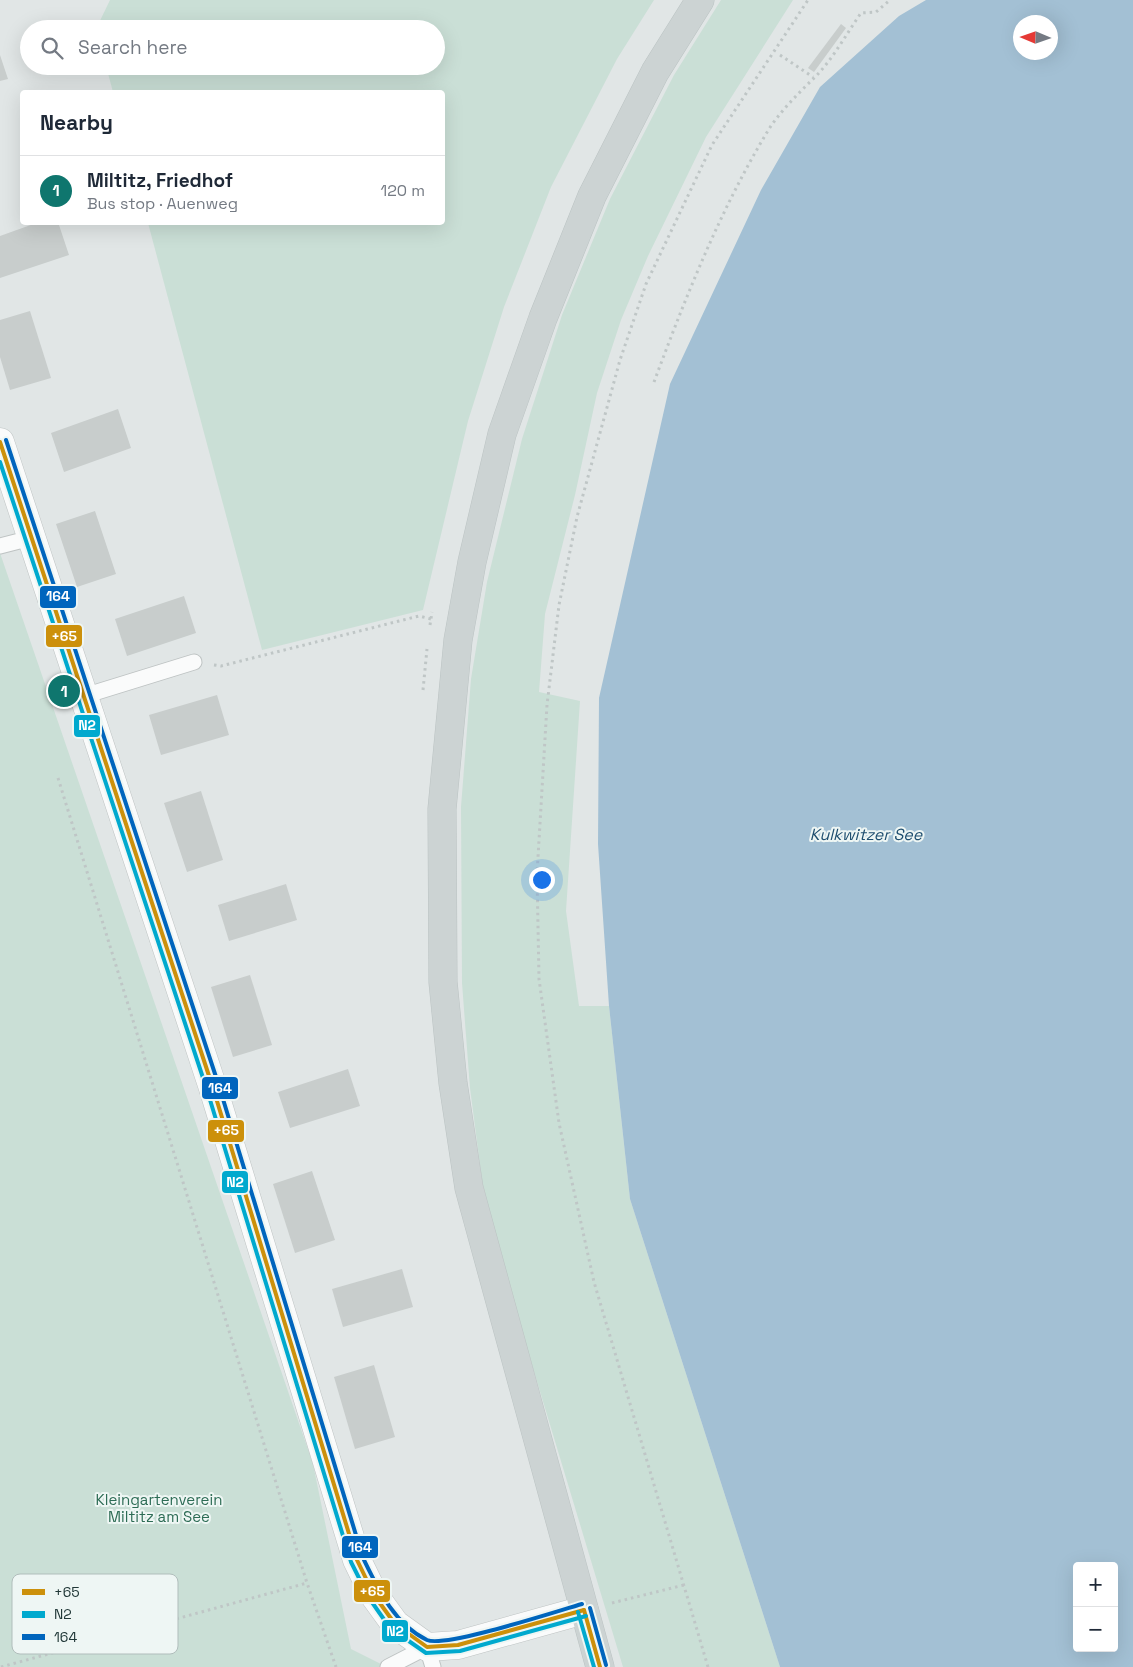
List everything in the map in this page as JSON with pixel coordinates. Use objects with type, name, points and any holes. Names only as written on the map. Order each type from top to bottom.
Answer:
[{"type":"main road","points":[[600,1667],[469,1188],[452,1074],[443,982],[442,809],[458,640],[472,562],[502,434],[543,318],[592,196],[655,72],[700,0]]},
{"type":"street","points":[[0,442],[213,1088],[357,1560],[374,1595],[395,1624],[430,1657],[458,1645],[584,1610]]},
{"type":"lane","points":[[0,546],[31,538]]},
{"type":"lane","points":[[84,696],[194,662]]},
{"type":"lane","points":[[388,1667],[430,1657]]},
{"type":"path","points":[[708,1667],[594,1282],[558,1122],[539,979],[538,874],[547,705],[559,605],[577,517],[620,360],[646,284],[712,145],[808,0]]},
{"type":"path","points":[[654,382],[689,290],[727,209],[770,128],[814,78],[861,13],[876,12],[890,0]]},
{"type":"path","points":[[780,55],[814,78]]},
{"type":"path","points":[[430,628],[433,610]]},
{"type":"path","points":[[194,662],[221,666],[419,616],[431,618]]},
{"type":"path","points":[[423,694],[427,647]]},
{"type":"path","points":[[58,778],[307,1584],[336,1667]]},
{"type":"path","points":[[178,1619],[307,1584]]},
{"type":"path","points":[[584,1610],[684,1585]]},
{"type":"path","points":[[0,1667],[48,1654]]},
{"type":"green space","points":[[110,0],[654,0],[617,59],[551,187],[504,307],[468,421],[423,610],[262,650],[149,225],[445,225],[445,90],[112,90],[108,75],[445,75],[445,20],[100,20]]},
{"type":"green space","points":[[721,0],[793,0],[706,137],[648,256],[621,320],[597,393],[575,495],[545,614],[539,692],[580,701],[566,911],[579,1006],[609,1006],[630,1199],[780,1667],[623,1667],[523,1335],[483,1188],[470,1088],[462,983],[461,807],[471,679],[487,582],[522,439],[562,315],[610,199],[674,75]]},
{"type":"green space","name":"Kleingartenverein Miltitz am See","points":[[0,553],[313,1464],[351,1649],[387,1667],[0,1667]]},
{"type":"water","name":"Kulkwitzer See","points":[[926,0],[1133,0],[1133,1667],[780,1667],[630,1199],[609,1006],[598,844],[599,698],[670,384],[761,190],[820,87],[899,16]]},
{"type":"building","points":[[841,24],[846,28],[814,72],[808,68]]},
{"type":"building","points":[[0,55],[8,79],[0,81]]},
{"type":"building","points":[[31,225],[59,225],[69,255],[0,278],[0,236]]},
{"type":"building","points":[[30,311],[51,378],[10,390],[0,357],[0,320]]},
{"type":"building","points":[[118,409],[131,448],[64,472],[51,433]]},
{"type":"building","points":[[95,511],[116,574],[77,587],[56,524]]},
{"type":"building","points":[[184,596],[196,633],[127,656],[115,619]]},
{"type":"building","points":[[217,695],[229,735],[161,755],[149,715]]},
{"type":"building","points":[[201,791],[223,860],[187,872],[164,803]]},
{"type":"building","points":[[286,884],[297,920],[229,941],[218,905]]},
{"type":"building","points":[[250,975],[272,1045],[233,1057],[211,987]]},
{"type":"building","points":[[348,1069],[360,1106],[290,1128],[278,1092]]},
{"type":"building","points":[[312,1171],[335,1240],[295,1253],[273,1184]]},
{"type":"building","points":[[402,1269],[413,1307],[343,1327],[332,1289]]},
{"type":"building","points":[[374,1365],[395,1437],[355,1449],[334,1377]]},
{"type":"transit line","name":"164","points":[[6,440],[219,1086],[363,1558],[388,1605],[405,1625],[427,1640],[455,1639],[477,1634],[582,1604]]},
{"type":"transit line","name":"+65","points":[[0,442],[213,1088],[357,1560],[374,1595],[395,1624],[427,1647],[458,1645],[584,1610]]},
{"type":"transit line","name":"N2","points":[[0,462],[207,1090],[351,1562],[369,1598],[390,1628],[426,1653],[460,1651],[586,1616]]},
{"type":"transit line","name":"164","points":[[590,1608],[606,1665]]},
{"type":"transit line","name":"+65","points":[[584,1610],[600,1667]]},
{"type":"transit line","name":"N2","points":[[578,1612],[594,1667]]},
{"type":"place","name":"Miltitz, Friedhof","points":[[64,691]]}]
